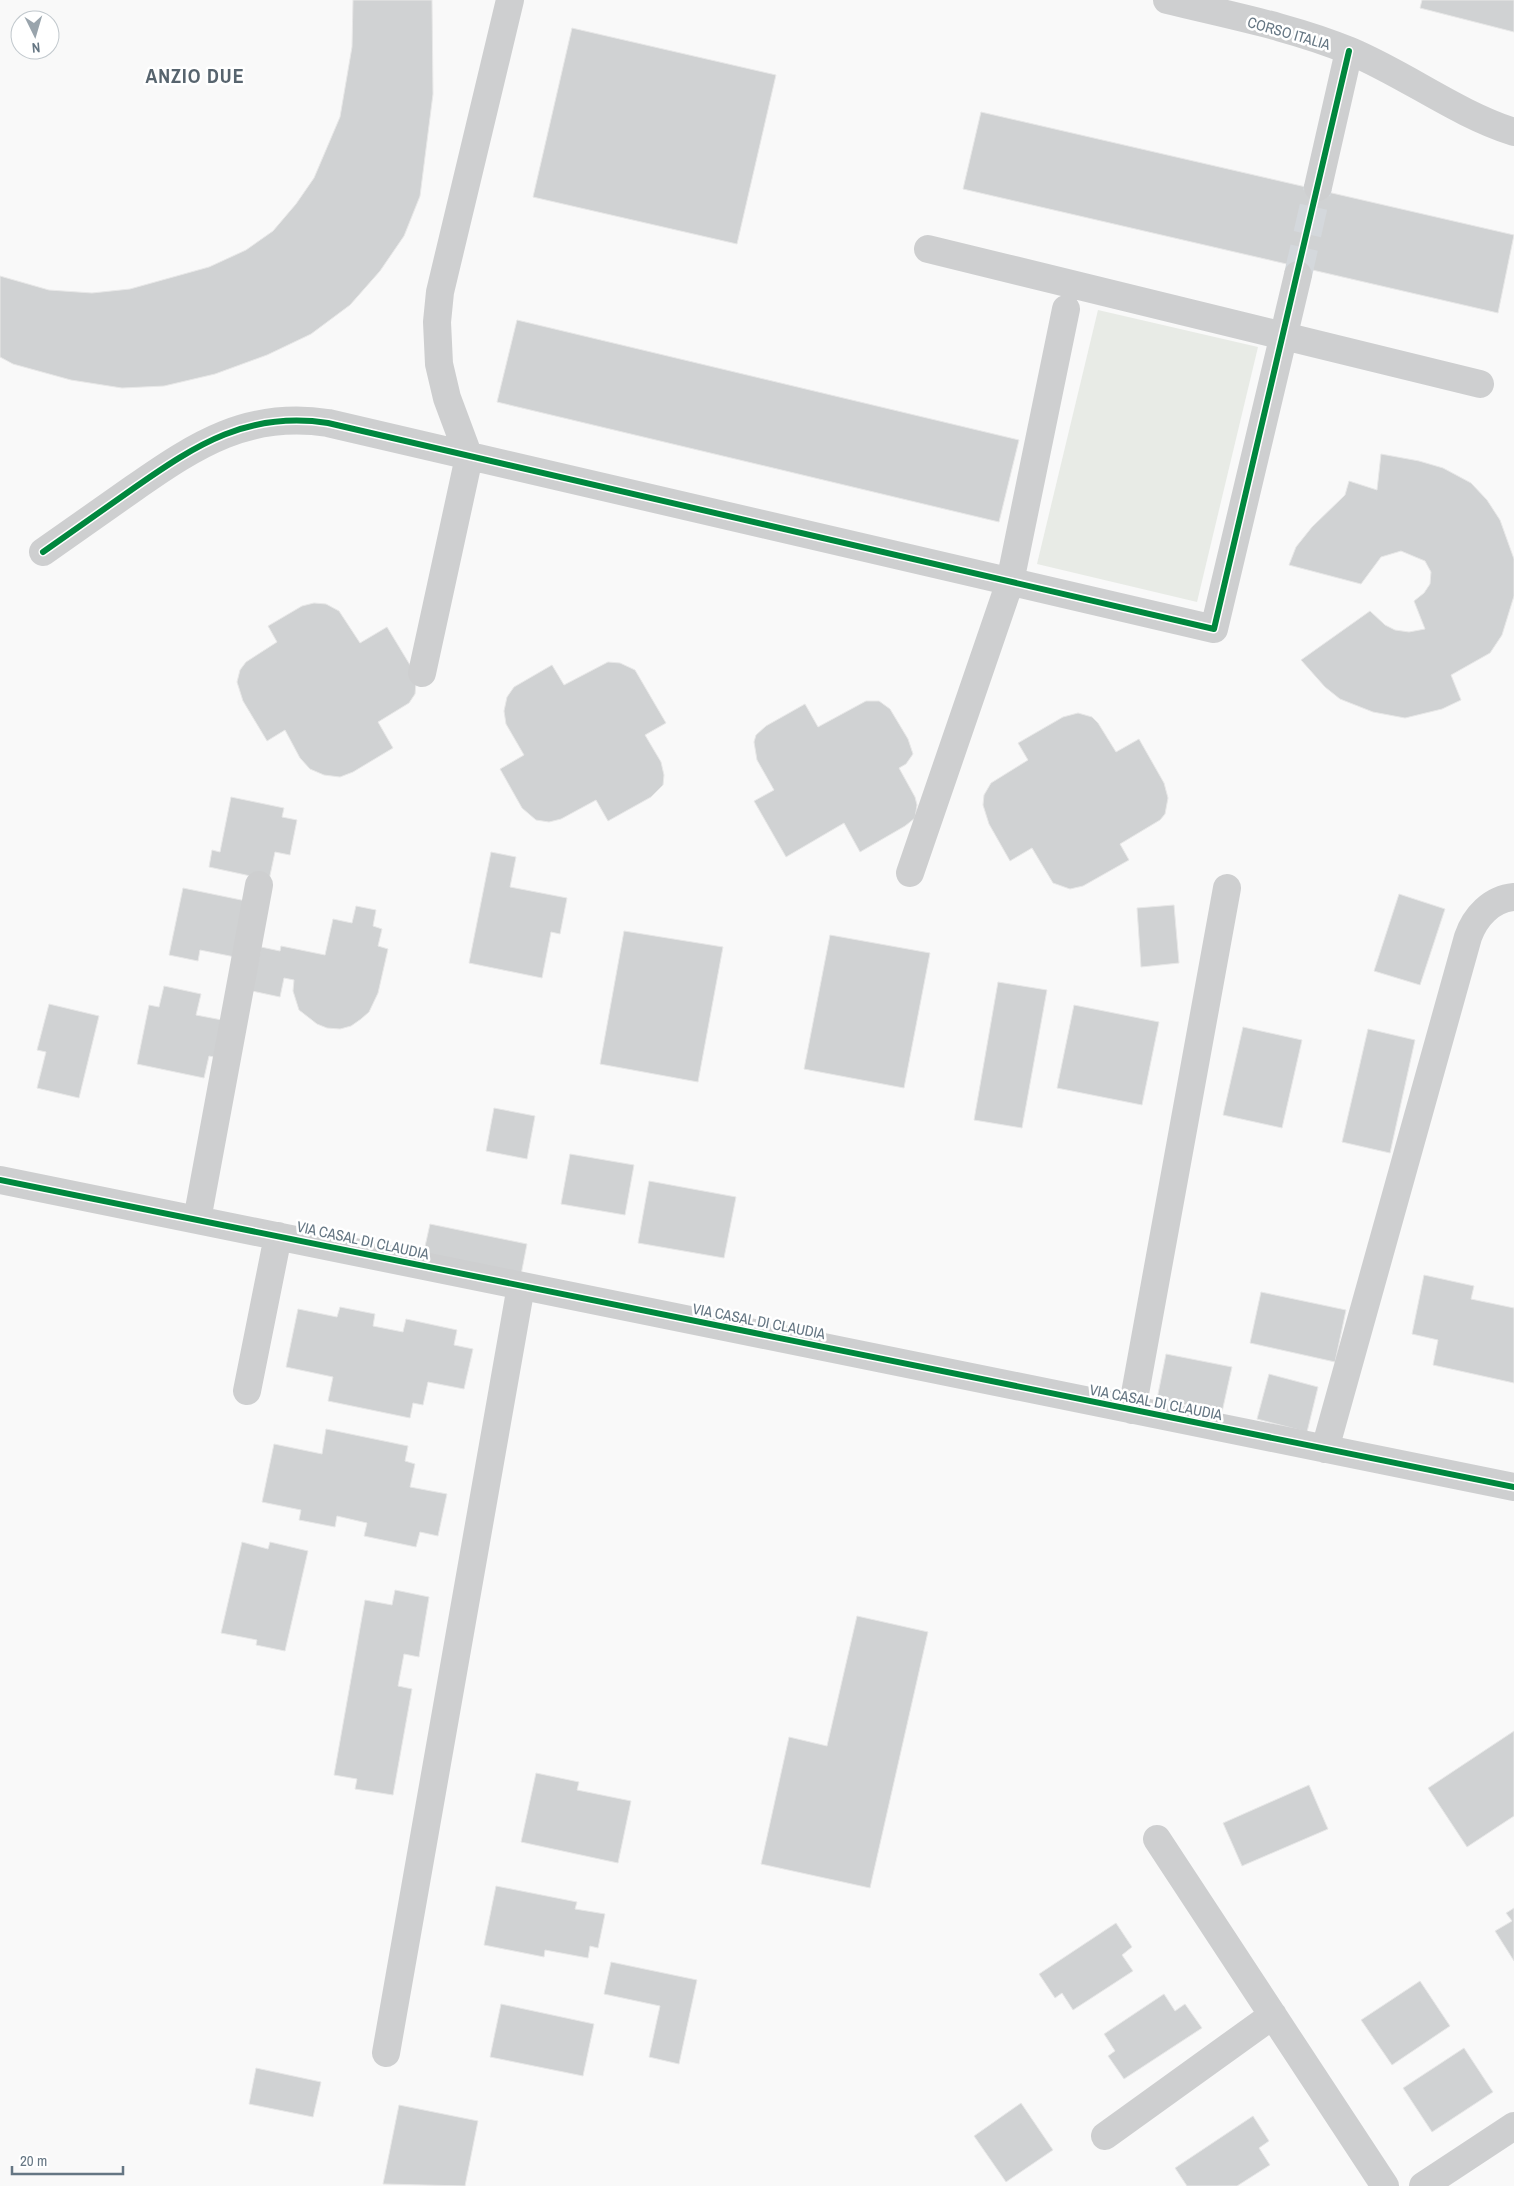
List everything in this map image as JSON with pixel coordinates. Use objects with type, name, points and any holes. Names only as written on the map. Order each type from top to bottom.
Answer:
[{"type":"street","points":[[422,673],[469,457],[443,384],[439,364],[437,322],[447,257],[510,0]]},
{"type":"street","name":"CORSO ITALIA","points":[[1167,0],[1281,29],[1350,51],[1397,74],[1462,111],[1514,132]]},
{"type":"street","points":[[1318,187],[1350,51]]},
{"type":"street","points":[[928,249],[1480,384]]},
{"type":"street","points":[[43,552],[190,450],[225,433],[257,423],[298,419],[328,423],[1214,629],[1298,275]]},
{"type":"street","points":[[910,873],[1010,582],[1066,309]]},
{"type":"street","points":[[197,1220],[259,886]]},
{"type":"street","points":[[1132,1410],[1226,888]]},
{"type":"street","points":[[1325,1449],[1468,937],[1476,920],[1485,909],[1497,902],[1514,897]]},
{"type":"street","name":"VIA CASAL DI CLAUDIA","points":[[0,1180],[1514,1487]]},
{"type":"street","points":[[247,1392],[278,1236]]},
{"type":"street","points":[[386,2053],[521,1286]]},
{"type":"street","points":[[1157,1838],[1385,2186]]},
{"type":"street","points":[[1105,2136],[1273,2015]]},
{"type":"street","points":[[1423,2186],[1514,2126]]},
{"type":"shaded area","points":[[1098,310],[1258,347],[1197,602],[1037,564]]},
{"type":"building","points":[[353,0],[432,0],[433,94],[420,196],[404,236],[380,271],[350,305],[311,334],[267,355],[215,374],[164,386],[122,388],[71,380],[13,364],[0,357],[0,276],[49,290],[92,293],[130,289],[209,267],[246,250],[273,231],[296,204],[314,178],[340,117],[352,47]]},
{"type":"building","points":[[1422,0],[1514,0],[1514,32],[1420,8]]},
{"type":"building","points":[[572,28],[776,75],[737,244],[533,197]]},
{"type":"building","points":[[981,112],[1514,235],[1498,313],[963,189]]},
{"type":"building","points":[[517,320],[1019,440],[999,522],[497,402]]},
{"type":"building","points":[[1381,454],[1419,461],[1443,468],[1471,483],[1487,500],[1500,520],[1514,559],[1514,596],[1502,635],[1490,653],[1451,675],[1461,700],[1442,709],[1405,718],[1373,712],[1340,699],[1325,687],[1301,660],[1370,611],[1385,625],[1395,630],[1409,632],[1425,629],[1414,601],[1424,593],[1430,584],[1431,572],[1425,561],[1401,551],[1381,557],[1361,584],[1289,565],[1296,547],[1312,527],[1345,495],[1349,481],[1377,490]]},
{"type":"building","points":[[314,603],[326,604],[339,611],[360,643],[387,627],[410,665],[416,683],[415,694],[409,703],[378,722],[393,748],[353,772],[340,777],[324,775],[310,769],[300,758],[285,730],[267,741],[243,701],[237,682],[240,670],[246,662],[277,642],[268,626],[302,606]]},
{"type":"building","points":[[608,662],[620,663],[635,670],[666,723],[645,735],[661,762],[664,775],[663,785],[651,797],[608,821],[596,800],[561,819],[549,822],[536,820],[522,808],[500,769],[524,755],[506,724],[504,711],[507,697],[514,687],[552,665],[564,685]]},
{"type":"building","points":[[866,701],[879,701],[890,709],[908,739],[913,754],[906,764],[899,768],[915,797],[917,805],[915,818],[905,826],[860,852],[844,823],[786,857],[754,801],[774,790],[757,760],[754,742],[756,735],[766,726],[805,704],[818,727]]},
{"type":"building","points":[[1078,713],[1092,717],[1098,723],[1116,752],[1139,739],[1164,783],[1168,798],[1165,814],[1160,820],[1120,844],[1129,860],[1083,886],[1070,889],[1053,883],[1032,848],[1010,861],[989,824],[983,805],[984,795],[991,783],[1028,760],[1018,743],[1063,717]]},
{"type":"building","points":[[231,797],[284,808],[282,817],[297,820],[290,855],[275,852],[269,880],[209,867],[212,850],[220,852]]},
{"type":"building","points":[[491,852],[516,857],[510,887],[567,898],[560,934],[551,932],[542,978],[469,963]]},
{"type":"building","points":[[183,888],[246,901],[235,957],[200,950],[198,961],[169,955]]},
{"type":"building","points":[[1399,894],[1445,909],[1420,985],[1374,971]]},
{"type":"building","points":[[1174,905],[1179,963],[1141,967],[1137,908]]},
{"type":"building","points":[[356,906],[376,910],[373,926],[382,929],[378,946],[388,949],[378,993],[369,1012],[361,1019],[351,1026],[340,1029],[327,1028],[317,1024],[299,1010],[293,991],[294,980],[284,978],[280,997],[252,991],[261,947],[280,951],[281,946],[325,955],[333,919],[352,923]]},
{"type":"building","points":[[624,931],[723,947],[698,1082],[600,1064]]},
{"type":"building","points":[[830,935],[930,953],[904,1088],[804,1069]]},
{"type":"building","points":[[998,982],[1047,990],[1022,1128],[974,1120]]},
{"type":"building","points":[[164,986],[201,994],[196,1015],[222,1020],[214,1057],[209,1056],[204,1078],[137,1064],[149,1005],[159,1007]]},
{"type":"building","points":[[49,1004],[99,1016],[79,1098],[37,1088],[46,1052],[37,1050]]},
{"type":"building","points":[[1074,1005],[1159,1022],[1142,1105],[1057,1088]]},
{"type":"building","points":[[1243,1027],[1302,1040],[1282,1128],[1223,1115]]},
{"type":"building","points":[[1368,1029],[1415,1040],[1390,1153],[1342,1142]]},
{"type":"building","points":[[494,1108],[535,1116],[527,1159],[486,1151]]},
{"type":"building","points":[[570,1154],[634,1165],[625,1215],[561,1204]]},
{"type":"building","points":[[649,1181],[736,1197],[724,1258],[638,1243]]},
{"type":"building","points":[[430,1224],[527,1244],[520,1280],[422,1260]]},
{"type":"building","points":[[1424,1275],[1474,1286],[1471,1299],[1514,1308],[1514,1383],[1433,1365],[1438,1340],[1412,1334]]},
{"type":"building","points":[[1261,1292],[1346,1310],[1335,1362],[1250,1343]]},
{"type":"building","points":[[340,1307],[375,1314],[373,1326],[403,1332],[406,1319],[457,1330],[454,1345],[473,1349],[464,1389],[428,1382],[423,1405],[413,1403],[410,1418],[328,1401],[333,1377],[286,1367],[298,1309],[337,1317]]},
{"type":"building","points":[[1166,1354],[1232,1367],[1222,1412],[1157,1399]]},
{"type":"building","points":[[1269,1374],[1318,1387],[1307,1432],[1257,1419]]},
{"type":"building","points":[[326,1429],[408,1446],[405,1461],[415,1464],[410,1487],[447,1494],[438,1536],[420,1532],[416,1547],[364,1536],[367,1523],[337,1516],[335,1527],[299,1520],[301,1510],[262,1502],[274,1444],[322,1454]]},
{"type":"building","points":[[242,1542],[268,1549],[270,1542],[308,1551],[285,1651],[256,1645],[257,1640],[221,1633]]},
{"type":"building","points":[[395,1590],[429,1597],[419,1657],[404,1654],[398,1686],[412,1689],[393,1795],[355,1789],[357,1779],[334,1775],[365,1600],[392,1605]]},
{"type":"building","points":[[857,1616],[928,1632],[870,1888],[761,1864],[789,1737],[827,1746]]},
{"type":"building","points":[[1514,1731],[1514,1816],[1467,1847],[1428,1788]]},
{"type":"building","points":[[536,1773],[579,1782],[577,1790],[631,1801],[618,1863],[521,1842]]},
{"type":"building","points":[[1309,1785],[1328,1829],[1242,1866],[1223,1823]]},
{"type":"building","points":[[496,1886],[577,1902],[575,1909],[605,1914],[598,1948],[590,1946],[588,1958],[545,1950],[544,1957],[484,1945]]},
{"type":"building","points":[[1514,1908],[1514,1961],[1495,1931],[1512,1921],[1506,1913]]},
{"type":"building","points":[[1116,1923],[1132,1947],[1122,1955],[1133,1971],[1073,2010],[1062,1993],[1055,1998],[1039,1974]]},
{"type":"building","points":[[611,1962],[697,1980],[679,2064],[649,2057],[660,2006],[604,1994]]},
{"type":"building","points":[[1420,1981],[1450,2026],[1392,2065],[1361,2020]]},
{"type":"building","points":[[1164,1994],[1175,2011],[1185,2004],[1202,2028],[1124,2079],[1108,2056],[1115,2051],[1104,2034]]},
{"type":"building","points":[[501,2004],[594,2024],[583,2076],[490,2057]]},
{"type":"building","points":[[1464,2048],[1493,2092],[1432,2132],[1403,2088]]},
{"type":"building","points":[[256,2068],[321,2082],[313,2117],[249,2104]]},
{"type":"building","points":[[1021,2103],[1053,2150],[1006,2182],[974,2136]]},
{"type":"building","points":[[399,2105],[478,2121],[465,2186],[383,2184]]},
{"type":"building","points":[[1253,2116],[1269,2141],[1259,2148],[1270,2165],[1237,2186],[1187,2186],[1175,2168]]},
{"type":"tunnel","points":[[1298,275],[1318,187]]},
{"type":"cycle path","points":[[43,552],[157,472],[202,445],[225,434],[248,427],[273,422],[299,421],[328,423],[1214,629],[1349,51]]},
{"type":"cycle path","points":[[0,1180],[1514,1487]]},
{"type":"district","name":"ANZIO DUE","points":[[195,75]]}]
